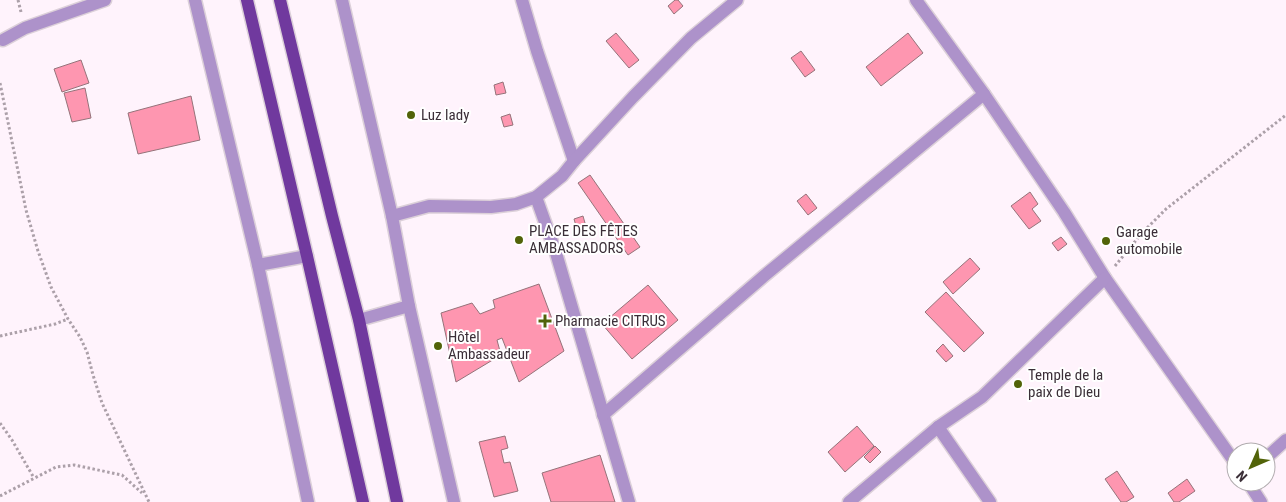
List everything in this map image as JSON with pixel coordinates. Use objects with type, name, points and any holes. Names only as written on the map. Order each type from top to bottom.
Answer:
[{"type":"main road","points":[[247,0],[362,502]]},
{"type":"main road","points":[[280,0],[359,320],[397,502]]},
{"type":"street","points":[[4,40],[25,28],[105,0]]},
{"type":"street","points":[[195,0],[258,265],[308,502]]},
{"type":"street","points":[[342,0],[392,216],[409,306],[454,502]]},
{"type":"street","points":[[522,0],[574,161]]},
{"type":"street","points":[[392,216],[429,206],[491,207],[516,204],[536,197],[562,176],[633,97],[691,38],[737,0]]},
{"type":"street","points":[[916,0],[984,94],[1064,212],[1105,278],[1226,450]]},
{"type":"street","points":[[603,415],[764,276],[984,94]]},
{"type":"street","points":[[536,197],[556,253],[629,502]]},
{"type":"street","points":[[258,265],[307,256]]},
{"type":"street","points":[[849,502],[938,427],[982,397],[1105,278]]},
{"type":"street","points":[[359,320],[409,306]]},
{"type":"street","points":[[938,427],[990,502]]},
{"type":"street","points":[[1276,449],[1286,440]]},
{"type":"path","points":[[0,83],[26,210],[51,286],[87,352],[102,403],[149,502]]},
{"type":"path","points":[[1105,278],[1142,233],[1166,209],[1286,114]]},
{"type":"path","points":[[0,336],[55,324],[68,319]]},
{"type":"path","points":[[0,424],[12,440],[34,478]]},
{"type":"path","points":[[0,496],[56,467],[74,465],[122,475],[145,495]]},
{"type":"building","points":[[675,0],[678,0],[683,6],[674,14],[668,6]]},
{"type":"building","points":[[616,33],[639,60],[629,68],[606,41]]},
{"type":"building","points":[[908,33],[923,53],[881,86],[866,67]]},
{"type":"building","points":[[801,51],[815,70],[805,77],[791,58]]},
{"type":"building","points":[[81,60],[89,83],[62,92],[54,69]]},
{"type":"building","points":[[503,82],[506,93],[496,95],[494,85]]},
{"type":"building","points":[[85,88],[91,118],[72,122],[64,93]]},
{"type":"building","points":[[191,96],[200,140],[138,154],[128,113]]},
{"type":"building","points":[[510,114],[513,125],[504,127],[501,117]]},
{"type":"building","points":[[590,175],[640,247],[628,255],[578,183]]},
{"type":"building","points":[[1030,192],[1038,204],[1032,209],[1041,221],[1029,229],[1011,206]]},
{"type":"building","points":[[806,194],[817,208],[808,215],[797,201]]},
{"type":"building","points":[[583,216],[587,230],[578,233],[574,219]]},
{"type":"building","points":[[1061,237],[1067,244],[1058,251],[1052,243]]},
{"type":"building","points":[[970,258],[980,269],[953,294],[943,282]]},
{"type":"building","points":[[539,284],[564,351],[519,382],[502,338],[497,340],[501,355],[456,382],[441,313],[472,303],[480,314],[495,308],[493,300]]},
{"type":"building","points":[[648,285],[678,320],[632,359],[602,324]]},
{"type":"building","points":[[946,292],[984,333],[964,352],[925,312]]},
{"type":"building","points":[[943,344],[953,356],[946,362],[936,351]]},
{"type":"building","points":[[857,426],[874,446],[845,472],[828,452]]},
{"type":"building","points":[[505,436],[508,448],[501,450],[504,463],[510,462],[518,491],[494,497],[479,442]]},
{"type":"building","points":[[875,446],[881,452],[870,463],[864,457]]},
{"type":"building","points":[[600,455],[615,502],[551,502],[542,473]]},
{"type":"building","points":[[1117,471],[1134,497],[1126,502],[1121,502],[1105,479]]},
{"type":"building","points":[[1187,479],[1195,491],[1179,502],[1174,502],[1168,493]]},
{"type":"place","name":"Luz lady","points":[[411,115]]},
{"type":"place","name":"PLACE DES FÊTES AMBASSADORS","points":[[519,240]]},
{"type":"place","name":"Garage automobile","points":[[1106,241]]},
{"type":"place","name":"Pharmacie CITRUS","points":[[545,321]]},
{"type":"place","name":"Hôtel Ambassadeur","points":[[438,346]]},
{"type":"place","name":"Temple de la paix de Dieu","points":[[1018,384]]}]
